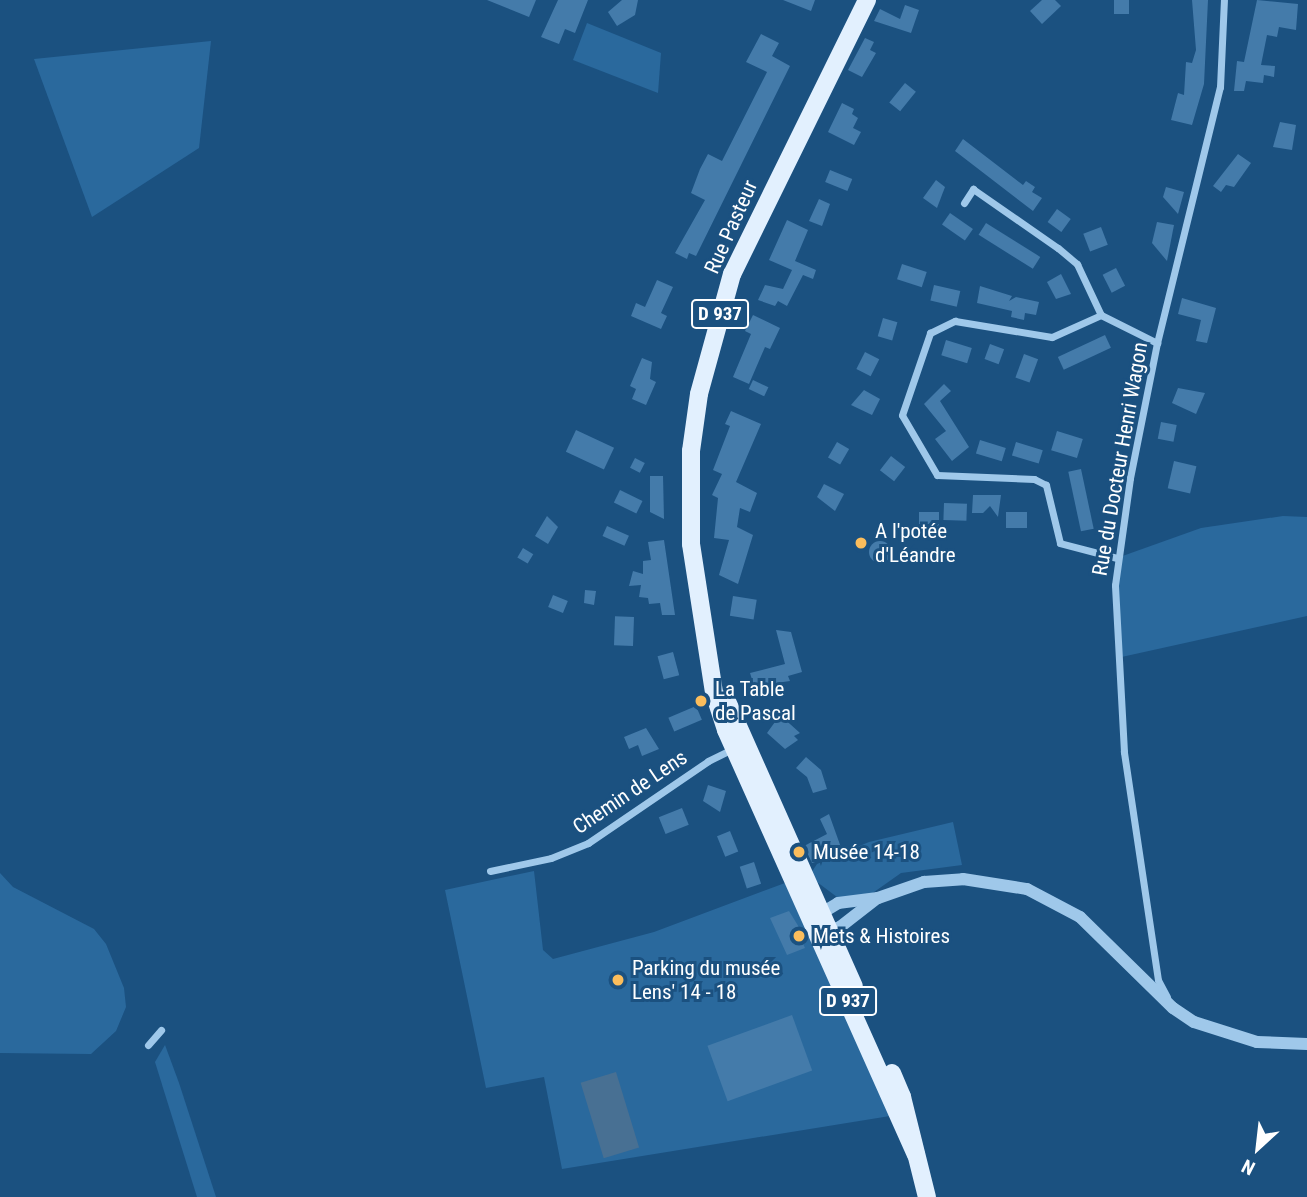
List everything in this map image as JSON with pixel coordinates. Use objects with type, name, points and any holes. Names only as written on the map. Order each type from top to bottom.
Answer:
[{"type":"main road","name":"Rue Pasteur","points":[[867,0],[732,274],[699,394],[691,451],[691,544],[714,693],[884,1069],[902,1097],[927,1197]]},
{"type":"street","name":"Rue du Docteur Henri Wagon","points":[[1173,1008],[1158,980],[1124,752],[1116,658],[1117,558],[1157,343],[1220,87],[1224,0]]},
{"type":"street","points":[[964,203],[974,189],[1058,248],[1077,264],[1101,314],[1157,343]]},
{"type":"street","points":[[1101,314],[1052,337],[955,321],[930,332],[902,415],[937,475],[1034,479],[1046,485],[1060,543],[1117,558]]},
{"type":"street","name":"Chemin de Lens","points":[[490,871],[576,849],[708,761],[740,746]]},
{"type":"street","points":[[820,924],[878,898],[924,882],[964,879],[1027,889],[1067,908],[1089,924],[1173,1008],[1230,1036],[1307,1044]]},
{"type":"street","points":[[820,924],[838,903],[878,898]]},
{"type":"street","points":[[148,1045],[161,1030]]},
{"type":"shaded area","points":[[587,23],[661,53],[658,93],[573,60]]},
{"type":"shaded area","points":[[211,41],[199,148],[92,217],[34,59]]},
{"type":"shaded area","points":[[1283,516],[1307,517],[1307,616],[1117,658],[1117,558],[1201,528]]},
{"type":"shaded area","points":[[953,822],[962,865],[901,873],[867,897],[837,897],[809,876],[817,864],[869,842]]},
{"type":"shaded area","points":[[534,871],[543,950],[553,959],[654,932],[785,883],[890,1116],[562,1169],[544,1077],[486,1088],[445,890]]},
{"type":"shaded area","points":[[0,873],[13,887],[94,929],[106,944],[124,988],[126,1007],[116,1031],[91,1054],[0,1053]]},
{"type":"shaded area","points":[[165,1045],[216,1197],[197,1197],[155,1062]]},
{"type":"shaded area","points":[[616,1072],[639,1148],[604,1158],[581,1083]]},
{"type":"building","points":[[487,0],[536,0],[529,17]]},
{"type":"building","points":[[558,0],[588,0],[575,33],[565,29],[559,44],[541,37]]},
{"type":"building","points":[[622,0],[638,0],[635,15],[617,26],[608,12]]},
{"type":"building","points":[[783,0],[815,0],[811,11]]},
{"type":"building","points":[[1042,0],[1055,0],[1061,6],[1042,24],[1030,11]]},
{"type":"building","points":[[1114,0],[1129,0],[1129,14],[1114,14]]},
{"type":"building","points":[[1192,0],[1208,0],[1204,84],[1192,125],[1171,120],[1178,93],[1184,95],[1186,62],[1192,63],[1196,50]]},
{"type":"building","points":[[1257,0],[1298,4],[1296,30],[1279,27],[1277,37],[1267,35],[1261,65],[1275,66],[1274,77],[1264,75],[1263,83],[1246,81],[1244,91],[1234,91],[1237,61],[1244,62]]},
{"type":"building","points":[[905,5],[919,10],[911,33],[874,21],[880,9],[900,19]]},
{"type":"building","points":[[761,34],[779,43],[772,56],[790,66],[696,256],[689,253],[687,259],[675,253],[705,200],[691,193],[700,169],[708,154],[722,161],[767,72],[746,62]]},
{"type":"building","points":[[865,38],[874,42],[870,50],[876,53],[862,77],[848,70]]},
{"type":"building","points":[[905,83],[916,92],[900,111],[889,102]]},
{"type":"building","points":[[842,103],[854,109],[852,114],[858,118],[853,128],[861,132],[854,145],[828,132]]},
{"type":"building","points":[[1280,122],[1296,125],[1292,150],[1273,147]]},
{"type":"building","points":[[963,139],[1023,185],[1026,181],[1035,187],[1032,192],[1042,198],[1033,211],[955,151]]},
{"type":"building","points":[[1238,154],[1251,163],[1234,187],[1226,185],[1221,192],[1213,186]]},
{"type":"building","points":[[830,170],[852,179],[847,191],[825,182]]},
{"type":"building","points":[[936,180],[945,187],[937,208],[923,198]]},
{"type":"building","points":[[1166,187],[1184,192],[1178,214],[1163,197]]},
{"type":"building","points":[[819,199],[830,204],[822,226],[809,221]]},
{"type":"building","points":[[1057,209],[1071,219],[1061,232],[1048,222]]},
{"type":"building","points":[[950,213],[973,229],[965,241],[942,224]]},
{"type":"building","points":[[787,220],[808,230],[795,261],[816,270],[813,279],[803,275],[787,306],[778,301],[775,306],[758,300],[765,285],[783,289],[792,270],[769,260]]},
{"type":"building","points":[[1157,222],[1174,225],[1167,261],[1152,243]]},
{"type":"building","points":[[986,223],[1040,257],[1033,269],[979,235]]},
{"type":"building","points":[[1101,227],[1108,245],[1090,252],[1083,234]]},
{"type":"building","points":[[902,264],[927,272],[922,287],[897,279]]},
{"type":"building","points":[[1116,268],[1125,286],[1112,293],[1103,275]]},
{"type":"building","points":[[1061,274],[1071,294],[1056,299],[1047,282]]},
{"type":"building","points":[[657,280],[673,287],[661,313],[667,316],[661,329],[631,316],[636,303],[645,307]]},
{"type":"building","points":[[934,285],[960,291],[957,307],[930,301]]},
{"type":"building","points":[[980,286],[1012,296],[1009,301],[1016,297],[1039,302],[1036,315],[1025,313],[1024,320],[1011,317],[1012,311],[977,303]]},
{"type":"building","points":[[1182,298],[1216,308],[1207,343],[1196,341],[1201,320],[1178,314]]},
{"type":"building","points":[[753,315],[780,328],[770,349],[765,347],[749,384],[733,377],[751,334],[745,331]]},
{"type":"building","points":[[883,318],[897,322],[892,340],[878,336]]},
{"type":"building","points":[[1105,335],[1111,348],[1064,370],[1058,357]]},
{"type":"building","points":[[946,340],[972,348],[967,363],[941,355]]},
{"type":"building","points":[[990,344],[1004,349],[999,364],[985,359]]},
{"type":"building","points":[[865,352],[879,359],[871,376],[856,369]]},
{"type":"building","points":[[1024,354],[1038,359],[1030,383],[1015,377]]},
{"type":"building","points":[[642,358],[652,362],[650,379],[656,382],[646,405],[632,399],[636,389],[630,386]]},
{"type":"building","points":[[753,380],[768,387],[764,396],[749,389]]},
{"type":"building","points":[[944,384],[951,391],[940,401],[969,447],[952,461],[935,439],[946,431],[924,404]]},
{"type":"building","points":[[1178,388],[1205,393],[1196,414],[1172,403]]},
{"type":"building","points":[[864,390],[880,399],[872,415],[851,405]]},
{"type":"building","points":[[731,411],[761,424],[736,482],[757,493],[750,512],[740,508],[737,527],[753,535],[738,584],[719,575],[729,540],[714,538],[718,498],[712,495],[722,474],[713,470],[730,426],[725,424]]},
{"type":"building","points":[[1161,422],[1177,425],[1173,442],[1158,439]]},
{"type":"building","points":[[576,430],[614,448],[604,470],[566,452]]},
{"type":"building","points":[[1057,431],[1083,439],[1077,458],[1051,450]]},
{"type":"building","points":[[980,440],[1006,448],[1002,461],[976,453]]},
{"type":"building","points":[[837,442],[849,449],[840,465],[828,458]]},
{"type":"building","points":[[1016,442],[1043,450],[1039,464],[1012,455]]},
{"type":"building","points":[[891,456],[905,467],[894,481],[880,470]]},
{"type":"building","points":[[635,458],[645,463],[640,473],[630,468]]},
{"type":"building","points":[[1174,461],[1196,466],[1190,493],[1168,488]]},
{"type":"building","points":[[1081,469],[1094,529],[1081,531],[1068,472]]},
{"type":"building","points":[[650,476],[663,476],[664,519],[650,512]]},
{"type":"building","points":[[824,484],[844,494],[835,511],[817,497]]},
{"type":"building","points":[[620,490],[642,501],[636,514],[614,503]]},
{"type":"building","points":[[973,495],[1001,495],[998,517],[990,506],[983,513],[972,513]]},
{"type":"building","points":[[944,503],[967,504],[966,521],[943,520]]},
{"type":"building","points":[[919,512],[939,512],[939,534],[912,534],[919,527]]},
{"type":"building","points":[[1006,512],[1027,512],[1027,528],[1006,528]]},
{"type":"building","points":[[547,516],[558,527],[548,544],[535,536]]},
{"type":"building","points":[[607,526],[629,536],[624,546],[603,536]]},
{"type":"building","points":[[664,540],[675,615],[662,615],[660,603],[649,604],[648,598],[639,597],[641,585],[629,586],[633,571],[643,574],[643,561],[651,560],[648,542]]},
{"type":"building","points":[[880,541],[888,544],[891,552],[888,560],[880,563],[872,560],[869,552],[872,544]]},
{"type":"building","points":[[523,548],[533,554],[528,564],[517,557]]},
{"type":"building","points":[[585,590],[596,591],[594,605],[584,603]]},
{"type":"building","points":[[553,595],[568,601],[563,613],[548,607]]},
{"type":"building","points":[[733,596],[757,600],[754,620],[730,616]]},
{"type":"building","points":[[615,616],[634,617],[633,646],[614,645]]},
{"type":"building","points":[[776,630],[791,632],[802,672],[788,676],[790,681],[754,686],[750,673],[785,664]]},
{"type":"building","points":[[673,652],[679,675],[664,679],[658,656]]},
{"type":"building","points":[[696,706],[702,720],[674,732],[668,718]]},
{"type":"building","points":[[780,715],[800,733],[794,736],[798,740],[785,749],[767,733]]},
{"type":"building","points":[[646,728],[659,749],[642,756],[638,745],[629,749],[624,737]]},
{"type":"building","points":[[806,757],[821,770],[827,789],[813,793],[807,777],[796,768]]},
{"type":"building","points":[[708,785],[726,791],[720,812],[703,801]]},
{"type":"building","points":[[682,808],[689,825],[666,834],[659,817]]},
{"type":"building","points":[[829,814],[843,853],[812,863],[804,846],[827,834],[820,819]]},
{"type":"building","points":[[730,831],[738,851],[725,857],[717,836]]},
{"type":"building","points":[[754,862],[761,884],[747,889],[740,867]]},
{"type":"building","points":[[789,911],[805,937],[801,939],[805,948],[787,955],[770,918]]},
{"type":"building","points":[[792,1015],[812,1070],[728,1101],[707,1046]]},
{"type":"place","name":"A l'potée d'Léandre","points":[[861,543]]},
{"type":"place","name":"La Table de Pascal","points":[[701,701]]},
{"type":"place","name":"Musée 14-18","points":[[799,852]]},
{"type":"place","name":"Mets & Histoires","points":[[799,936]]},
{"type":"place","name":"Parking du musée Lens' 14 - 18","points":[[618,980]]}]
